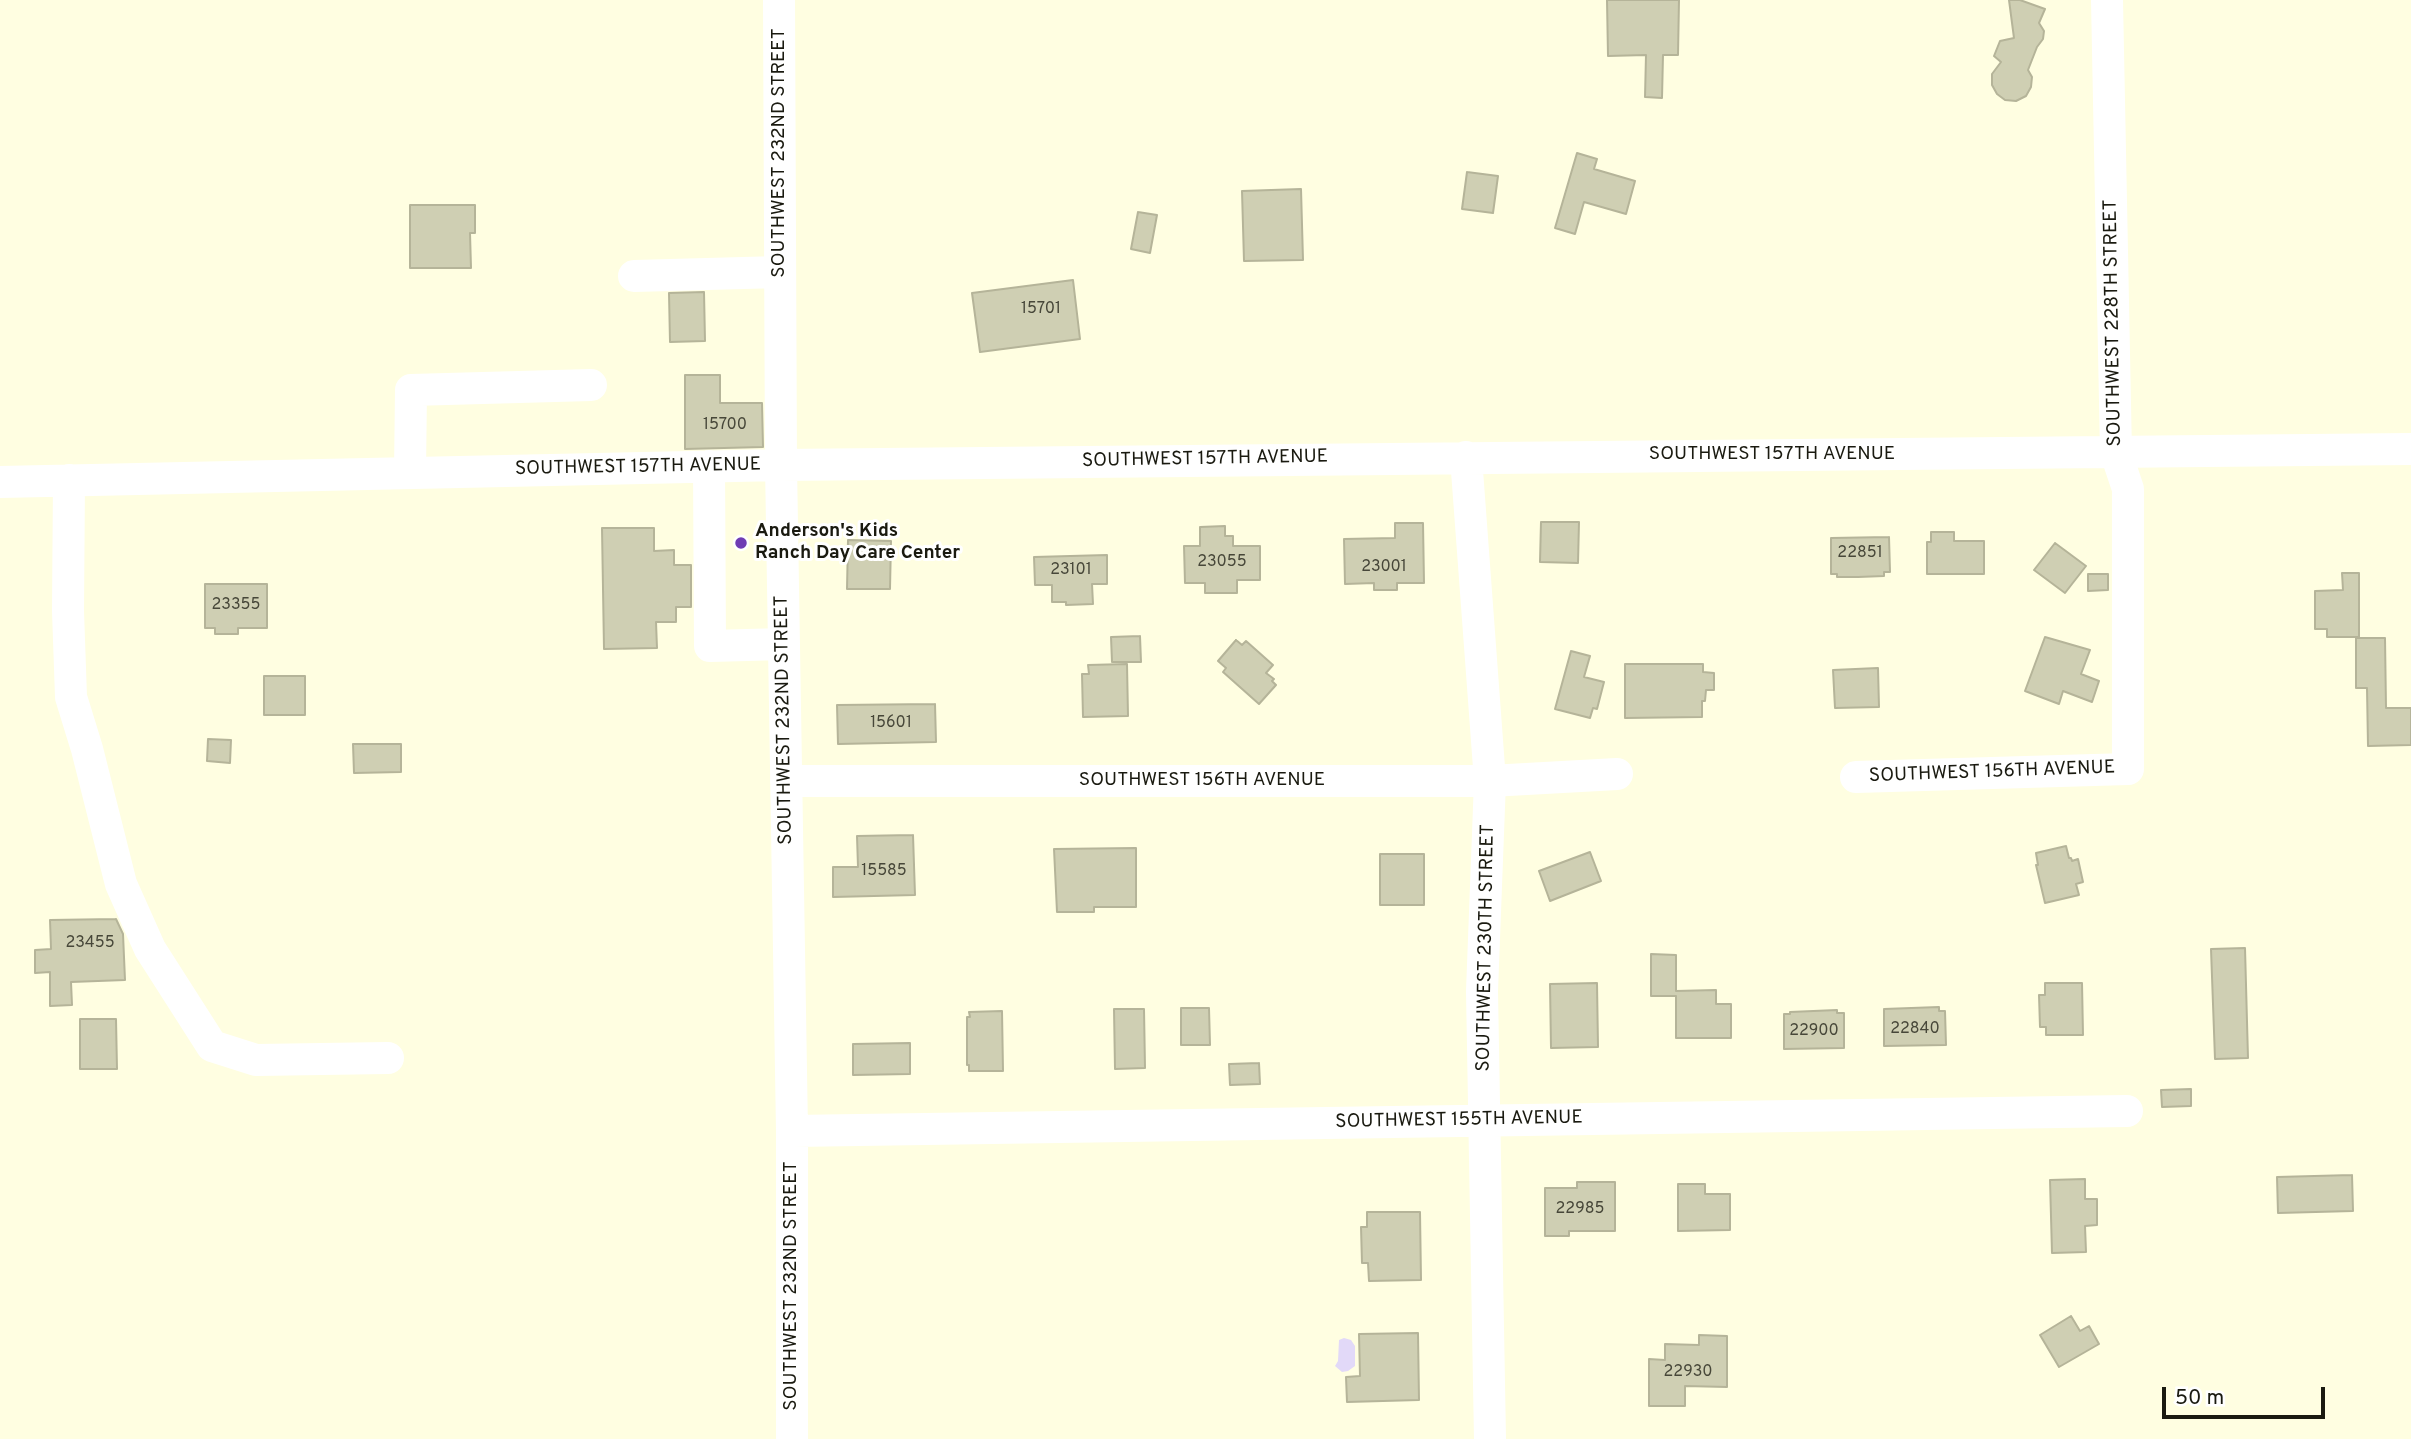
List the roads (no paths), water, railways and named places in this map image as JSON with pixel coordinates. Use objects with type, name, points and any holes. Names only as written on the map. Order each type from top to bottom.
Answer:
[{"type":"street","name":"SOUTHWEST 232ND STREET","points":[[779,0],[781,465],[792,1131],[792,1439]]},
{"type":"street","name":"SOUTHWEST 228TH STREET","points":[[2107,0],[2116,453],[2128,489],[2128,769]]},
{"type":"street","points":[[634,276],[780,272]]},
{"type":"street","points":[[410,473],[411,390],[591,385]]},
{"type":"street","name":"SOUTHWEST 157TH AVENUE","points":[[0,482],[781,465],[2411,449]]},
{"type":"street","name":"SOUTHWEST 230TH STREET","points":[[1466,457],[1490,781],[1482,991],[1490,1439]]},
{"type":"street","points":[[709,467],[710,646],[784,644]]},
{"type":"street","points":[[69,481],[68,611],[71,697],[121,884],[150,949],[212,1046],[256,1060],[388,1058]]},
{"type":"street","name":"SOUTHWEST 156TH AVENUE","points":[[1856,778],[2128,769]]},
{"type":"street","name":"SOUTHWEST 156TH AVENUE","points":[[786,781],[1490,781],[1617,774]]},
{"type":"street","name":"SOUTHWEST 155TH AVENUE","points":[[792,1131],[2127,1111]]},
{"type":"place","name":"Anderson's Kids Ranch Day Care Center","points":[[741,543]]}]
